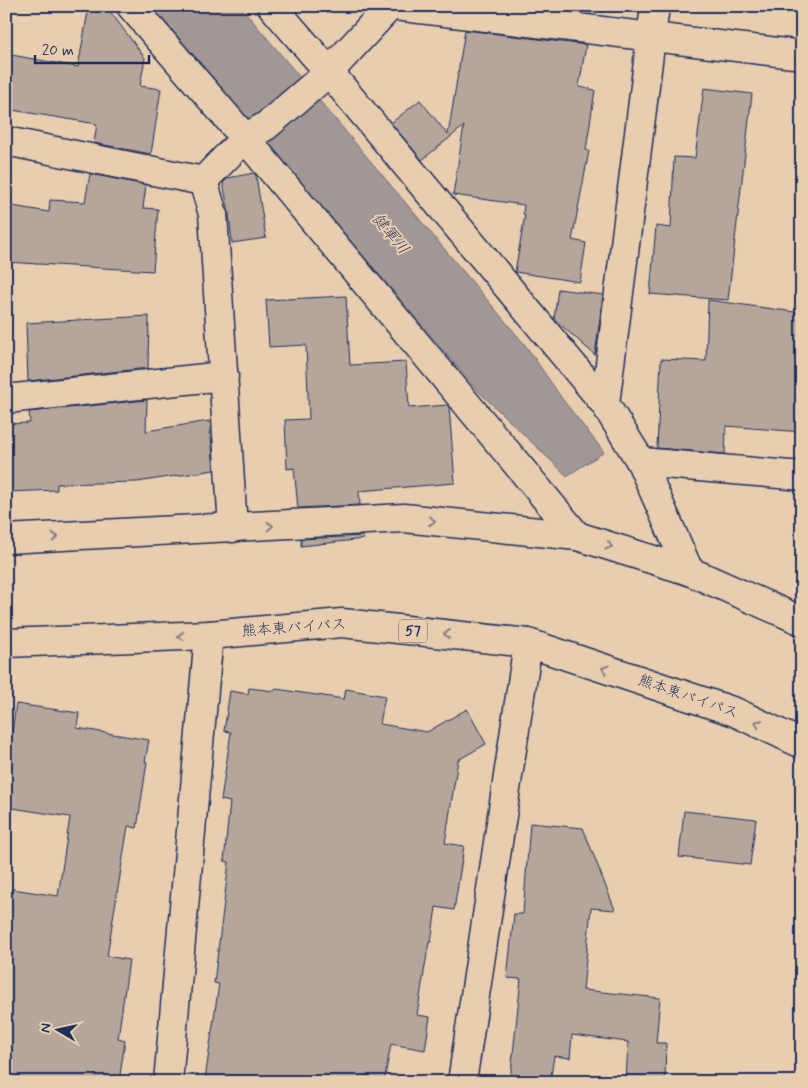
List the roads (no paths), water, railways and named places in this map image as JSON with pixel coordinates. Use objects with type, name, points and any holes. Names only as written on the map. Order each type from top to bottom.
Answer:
[{"type":"main road","points":[[130,6],[255,132],[577,536]]},
{"type":"main road","points":[[272,6],[604,404],[640,462],[690,571]]},
{"type":"main road","points":[[203,181],[255,132],[329,72],[390,6]]},
{"type":"main road","points":[[394,6],[802,55]]},
{"type":"main road","points":[[604,404],[655,6]]},
{"type":"main road","points":[[6,141],[203,181]]},
{"type":"main road","points":[[203,181],[213,214],[233,528]]},
{"type":"main road","points":[[6,399],[224,376]]},
{"type":"main road","points":[[640,462],[802,476]]},
{"type":"main road","points":[[6,539],[404,518],[577,536],[690,571],[802,621]]},
{"type":"main road","name":"熊本東バイパス","points":[[6,644],[209,635],[342,623],[528,644],[734,712],[802,744]]},
{"type":"main road","points":[[168,1082],[209,635]]},
{"type":"main road","points":[[462,1082],[528,644]]},
{"type":"water","name":"健軍川","points":[[152,6],[240,6],[526,346],[563,400],[604,452],[567,476],[476,389]]}]
